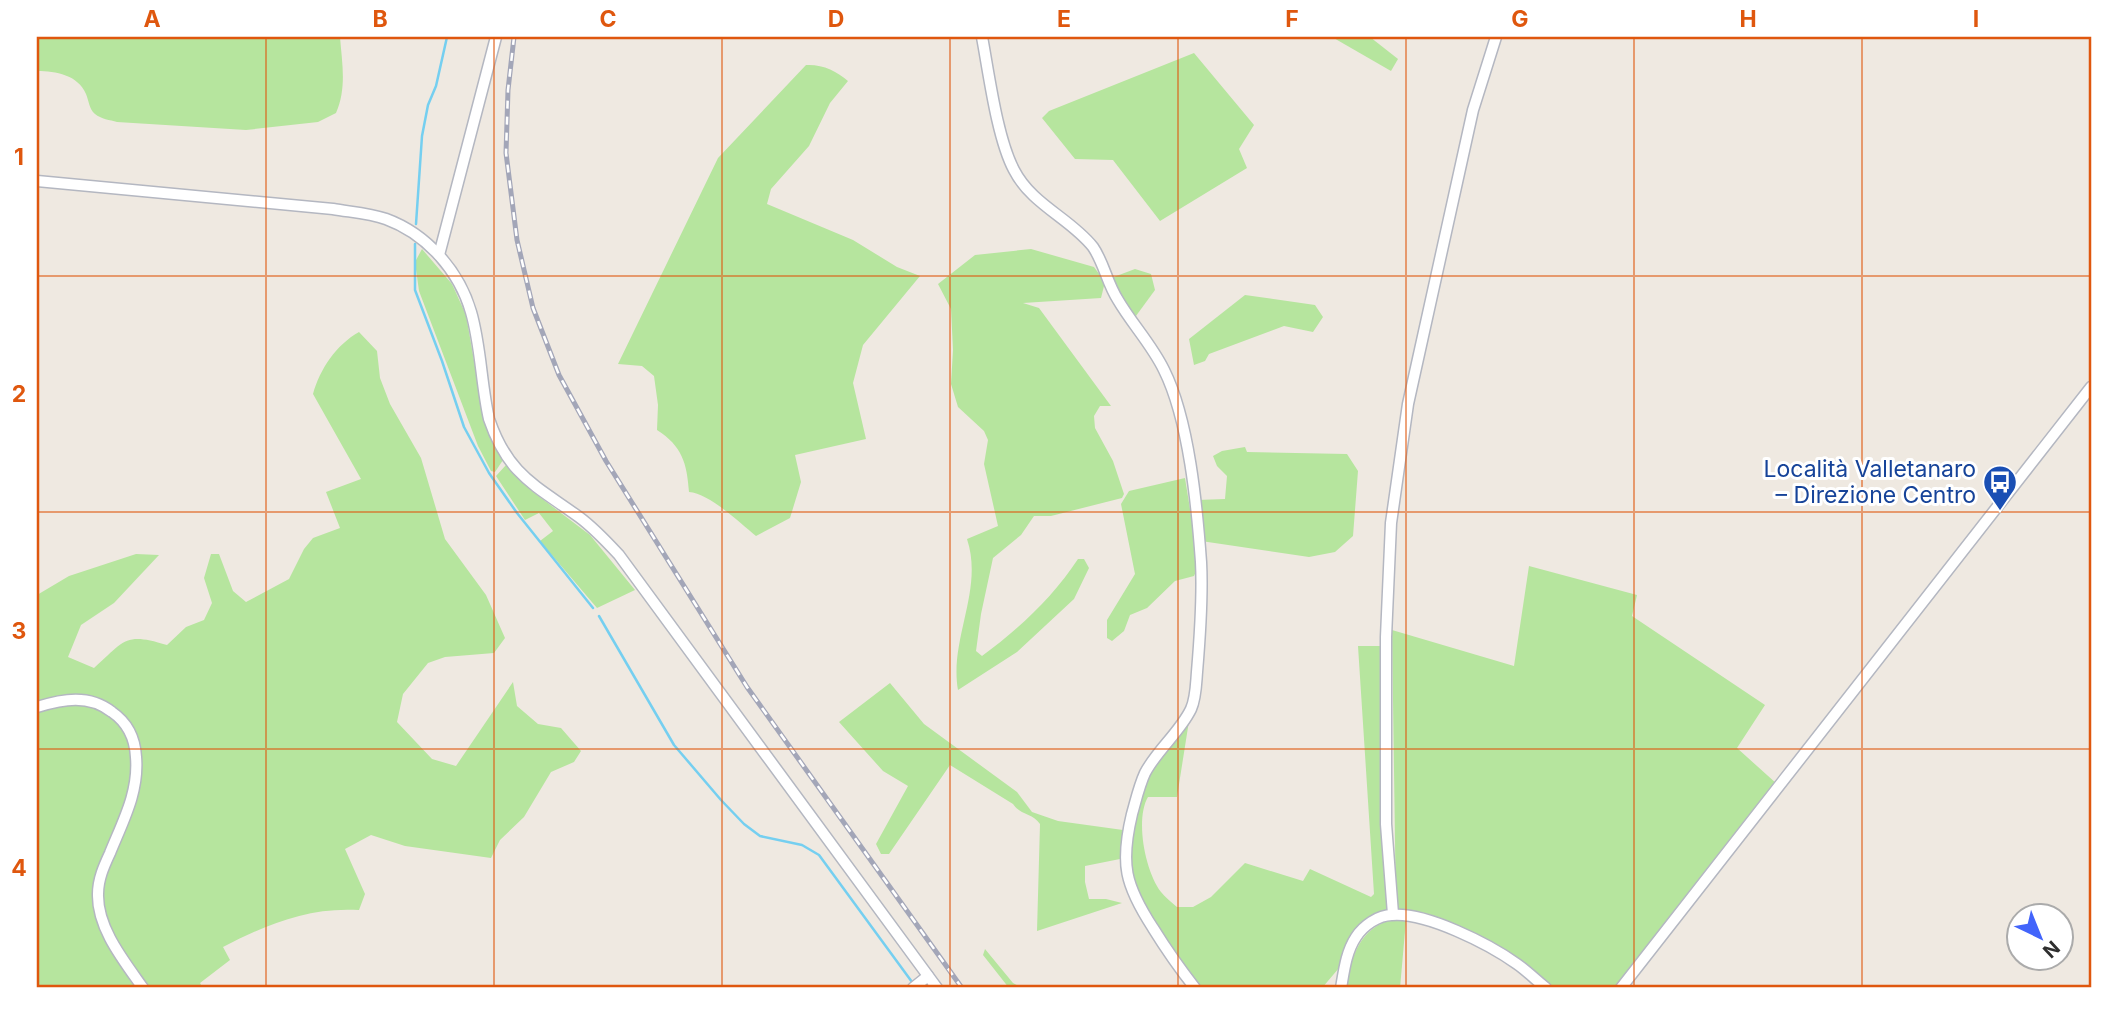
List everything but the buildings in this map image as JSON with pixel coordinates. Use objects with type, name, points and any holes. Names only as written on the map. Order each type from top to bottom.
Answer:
[{"type":"street","points":[[439,255],[496,37]]},
{"type":"street","points":[[982,37],[1004,144],[1012,167],[1039,202],[1088,242],[1097,253],[1115,296],[1166,373],[1189,460],[1201,564],[1200,625],[1194,700],[1188,714],[1145,774],[1129,829],[1126,857],[1131,891],[1138,907],[1172,959],[1195,988]]},
{"type":"street","points":[[1392,914],[1386,824],[1387,637],[1391,523],[1408,404],[1473,110],[1496,37]]},
{"type":"street","points":[[37,181],[357,213],[387,220],[405,229],[439,255],[458,281],[471,312],[489,419],[510,463],[530,482],[590,526],[619,555],[937,988]]},
{"type":"street","points":[[1621,988],[2091,387]]},
{"type":"street","points":[[37,707],[57,701],[96,701],[119,717],[135,742],[137,777],[134,792],[105,865],[98,894],[103,923],[143,988]]},
{"type":"street","points":[[1340,988],[1348,955],[1356,937],[1372,922],[1392,914],[1419,918],[1475,939],[1519,965],[1546,988]]},
{"type":"street","points":[[913,988],[928,976]]},
{"type":"green space","points":[[37,37],[340,37],[342,94],[336,113],[318,122],[246,130],[117,122],[95,114],[86,94],[72,78],[59,73],[37,71]]},
{"type":"green space","points":[[1332,37],[1370,37],[1398,59],[1391,71]]},
{"type":"green space","points":[[1194,53],[1254,125],[1239,149],[1247,168],[1160,221],[1113,160],[1075,159],[1042,118],[1049,111]]},
{"type":"green space","points":[[806,65],[829,69],[848,81],[830,103],[809,146],[771,189],[767,204],[853,240],[897,267],[920,276],[863,345],[853,383],[866,439],[795,455],[801,482],[790,518],[756,536],[706,497],[689,492],[682,456],[672,442],[657,430],[658,405],[654,376],[642,366],[618,364],[718,158]]},
{"type":"green space","points":[[422,249],[452,284],[466,315],[484,417],[503,460],[495,472],[491,471],[478,446],[419,291],[415,262]]},
{"type":"green space","points":[[1031,249],[1094,267],[1105,282],[1101,298],[1023,303],[1039,308],[1111,406],[1100,406],[1094,416],[1095,428],[1113,461],[1124,494],[1122,498],[1051,516],[1034,516],[1021,535],[993,558],[976,651],[982,656],[1034,612],[1078,559],[1084,559],[1089,568],[1074,599],[1017,652],[958,690],[958,652],[972,577],[967,539],[998,526],[984,464],[988,440],[984,431],[958,407],[951,384],[951,309],[938,284],[975,255]]},
{"type":"green space","points":[[1135,269],[1151,274],[1155,290],[1133,320],[1111,278]]},
{"type":"green space","points":[[1245,295],[1315,305],[1323,317],[1313,332],[1284,326],[1209,354],[1205,361],[1194,365],[1189,339]]},
{"type":"green space","points":[[359,332],[377,351],[380,378],[390,404],[421,458],[445,539],[486,595],[505,638],[494,653],[445,657],[428,663],[403,694],[397,722],[432,759],[456,766],[513,682],[517,706],[538,724],[561,728],[581,751],[574,762],[551,772],[524,817],[500,840],[491,858],[405,846],[371,835],[345,849],[365,894],[359,910],[305,914],[256,931],[223,947],[230,960],[200,983],[203,988],[37,988],[37,595],[69,576],[136,554],[159,555],[114,603],[81,625],[68,657],[94,668],[126,641],[142,639],[167,645],[186,627],[204,620],[212,603],[204,578],[211,554],[219,554],[233,591],[246,602],[289,579],[304,549],[313,538],[340,528],[326,492],[361,479],[313,394],[330,358]]},
{"type":"green space","points":[[1245,447],[1247,452],[1347,454],[1358,471],[1353,536],[1335,552],[1309,557],[1201,541],[1197,500],[1225,499],[1227,476],[1217,466],[1213,456],[1222,451]]},
{"type":"green space","points":[[506,465],[532,491],[590,535],[635,590],[597,608],[540,541],[553,531],[539,513],[525,520],[496,476]]},
{"type":"green space","points":[[1185,478],[1199,565],[1194,576],[1175,581],[1147,608],[1130,615],[1124,631],[1112,641],[1107,638],[1107,620],[1135,574],[1121,504],[1129,491]]},
{"type":"green space","points":[[1529,566],[1637,595],[1632,616],[1765,705],[1737,748],[1777,784],[1615,988],[1550,988],[1507,952],[1396,911],[1392,630],[1514,666]]},
{"type":"green space","points":[[1358,646],[1383,646],[1389,911],[1346,947],[1339,968],[1322,988],[1199,988],[1132,887],[1128,853],[1137,804],[1149,774],[1189,721],[1177,797],[1148,797],[1142,818],[1146,859],[1150,871],[1161,892],[1177,907],[1193,907],[1211,897],[1245,863],[1303,881],[1310,869],[1371,897],[1374,894]]},
{"type":"green space","points":[[890,683],[924,724],[1017,792],[1032,812],[1058,821],[1123,830],[1120,859],[1085,866],[1089,899],[1122,903],[1037,931],[1040,824],[950,765],[889,854],[881,854],[876,844],[908,786],[883,771],[839,722]]},
{"type":"green space","points":[[1394,919],[1406,920],[1400,988],[1346,988],[1359,944],[1373,929]]},
{"type":"green space","points":[[985,949],[1013,983],[1022,988],[1009,988],[983,955]]},
{"type":"waterway","points":[[416,224],[422,136],[447,37]]},
{"type":"waterway","points":[[415,244],[415,290],[464,427],[489,473],[517,513],[593,608]]},
{"type":"waterway","points":[[599,616],[674,745],[721,800],[760,836],[802,845],[819,855],[912,982]]},
{"type":"railway","points":[[514,37],[508,90],[506,153],[517,240],[533,308],[559,375],[606,461],[747,687],[962,988]]},
{"type":"place","name":"Località Valletanaro – Direzione Centro","points":[[2000,512]]}]
